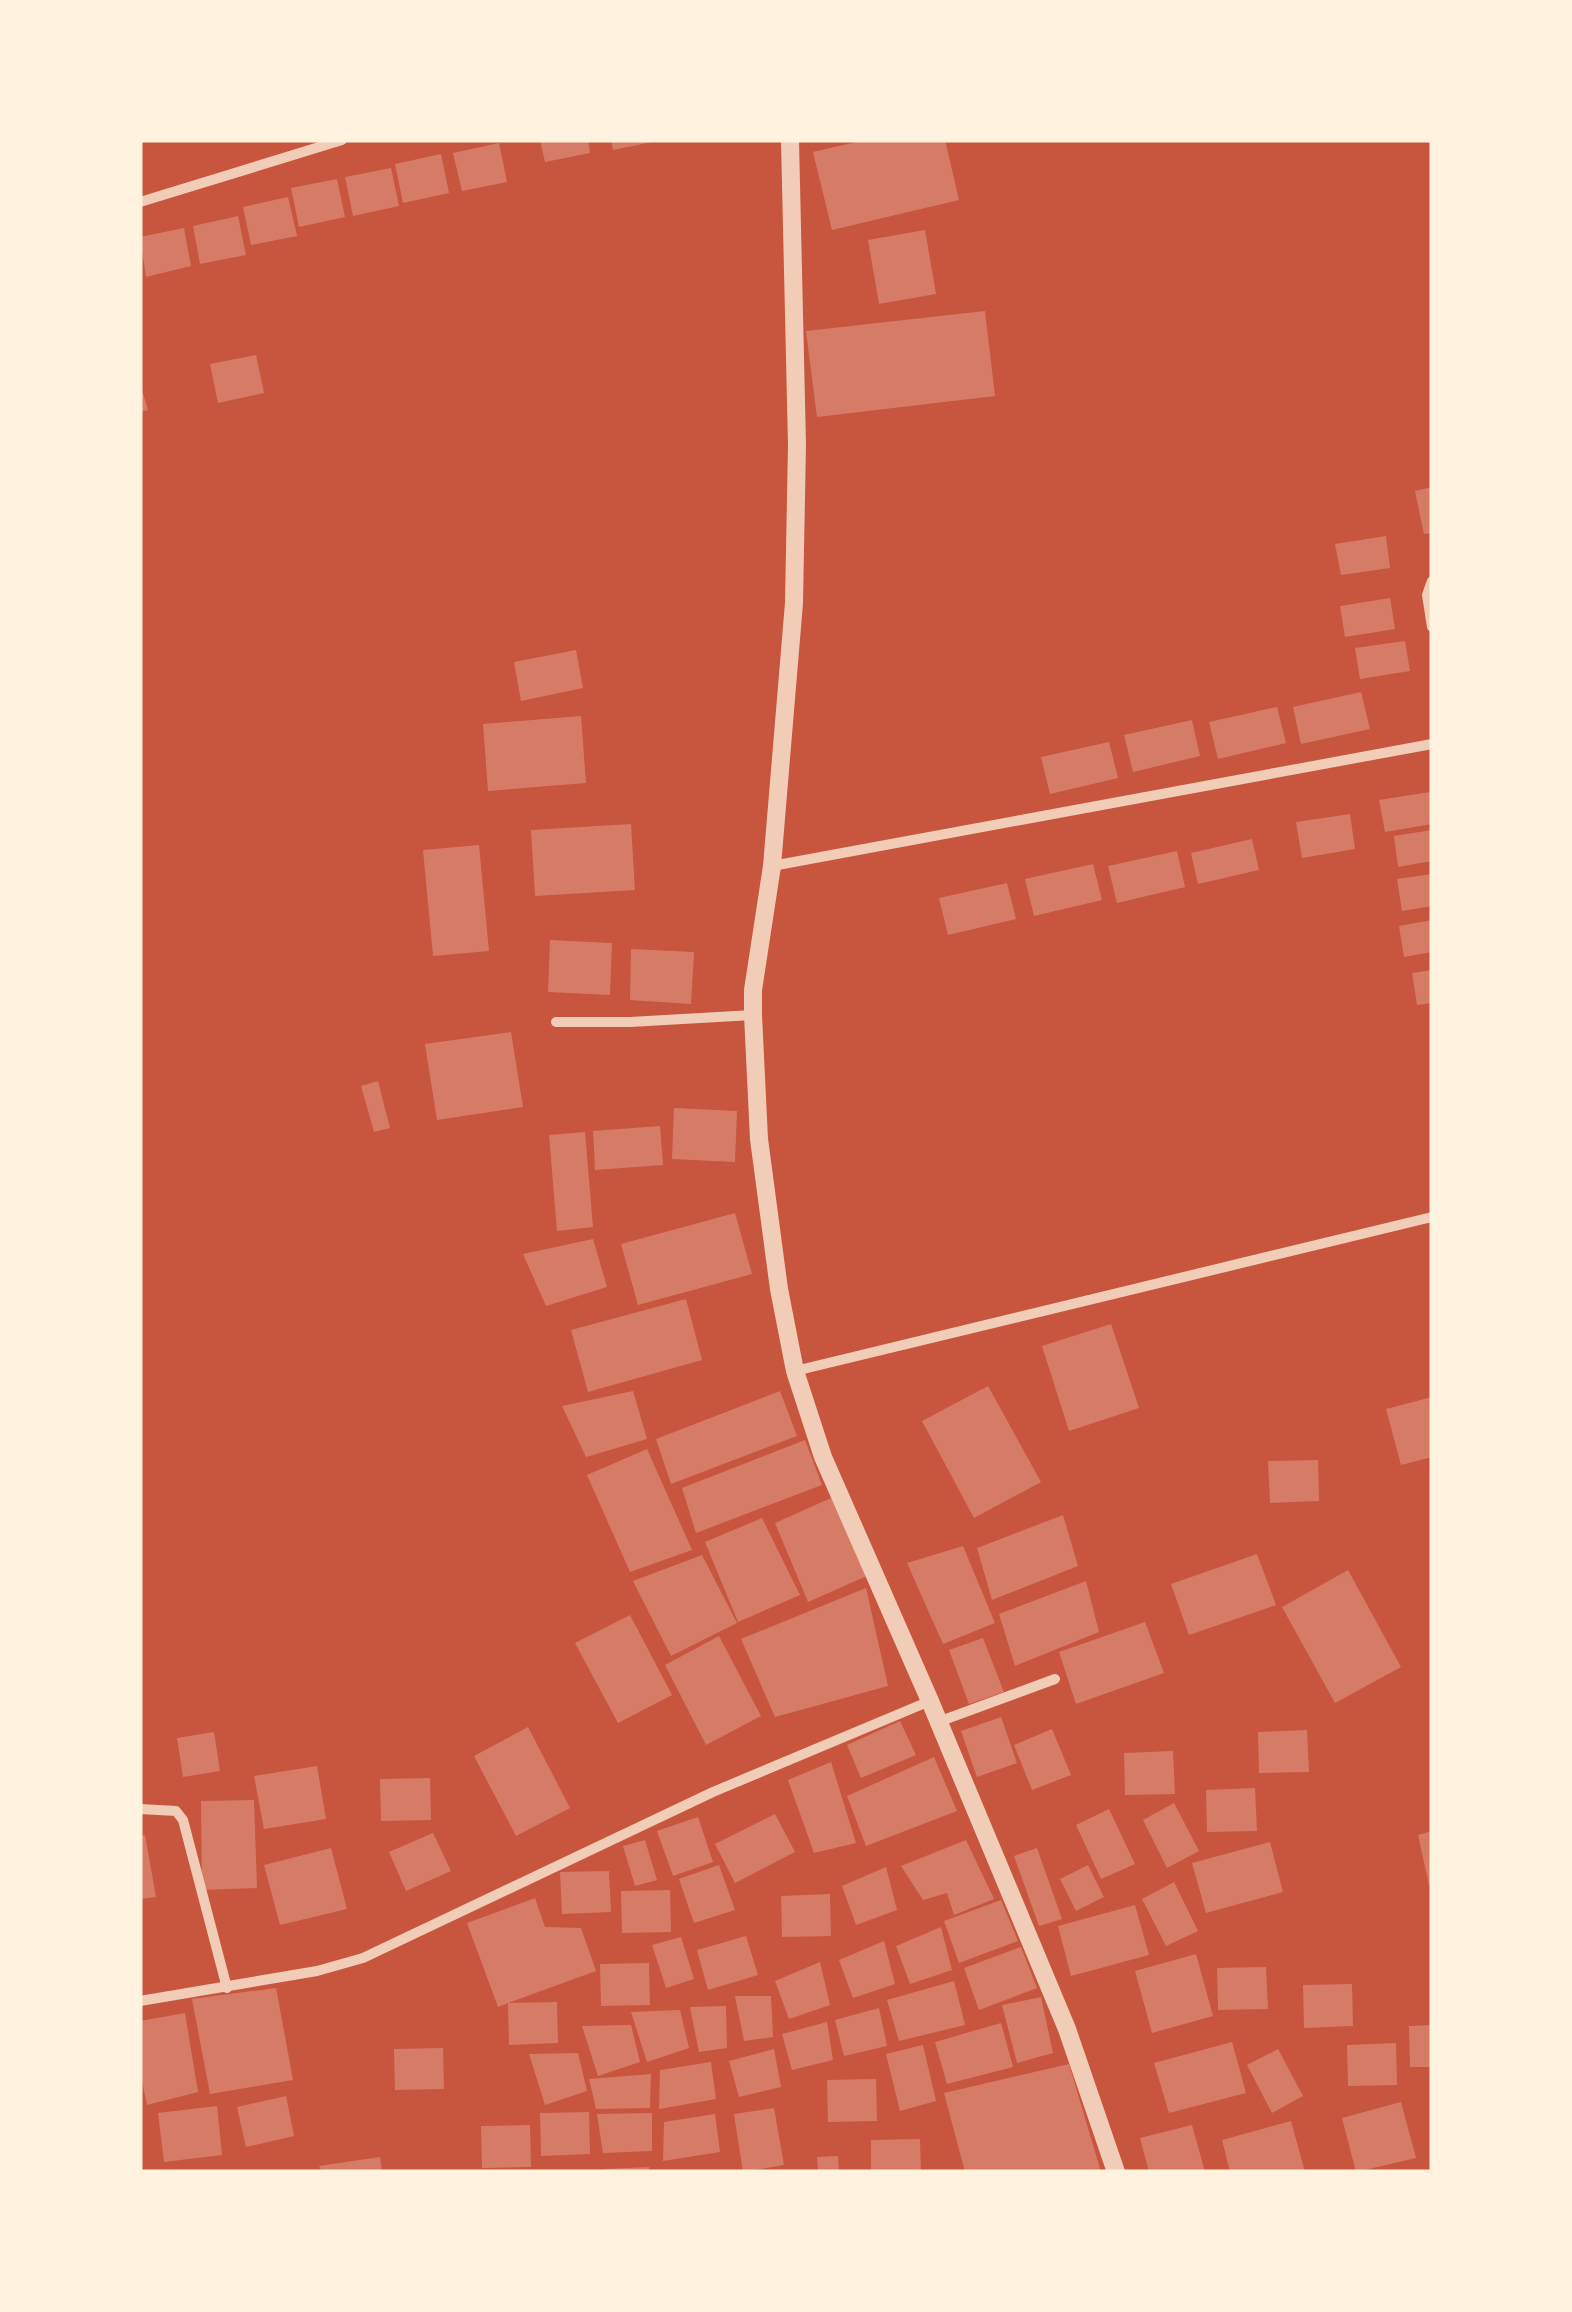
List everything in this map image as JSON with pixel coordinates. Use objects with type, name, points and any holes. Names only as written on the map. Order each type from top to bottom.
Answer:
[{"type":"street","points":[[140,202],[342,140]]},
{"type":"street","points":[[790,140],[797,445],[794,603],[772,866],[753,990],[759,1139],[779,1289],[795,1371],[823,1457],[1067,2029],[1116,2172]]},
{"type":"street","points":[[1432,580],[1428,595],[1432,626]]},
{"type":"street","points":[[772,866],[1432,744]]},
{"type":"street","points":[[556,1022],[753,1016]]},
{"type":"street","points":[[795,1371],[1432,1217]]},
{"type":"street","points":[[938,1722],[1055,1679]]},
{"type":"street","points":[[140,2001],[317,1971],[362,1958],[713,1792],[930,1701]]},
{"type":"street","points":[[140,1809],[176,1811],[183,1820],[227,1988]]},
{"type":"building","points":[[540,140],[588,140],[590,153],[545,162]]},
{"type":"building","points":[[611,140],[652,140],[652,142],[613,150]]},
{"type":"building","points":[[865,140],[945,140],[959,200],[832,230],[813,152]]},
{"type":"building","points":[[499,143],[507,182],[462,191],[453,153]]},
{"type":"building","points":[[441,154],[449,193],[403,203],[395,164]]},
{"type":"building","points":[[391,168],[399,206],[353,216],[345,177]]},
{"type":"building","points":[[337,179],[345,217],[299,227],[291,188]]},
{"type":"building","points":[[288,197],[297,236],[251,245],[243,207]]},
{"type":"building","points":[[238,216],[246,255],[200,264],[193,226]]},
{"type":"building","points":[[184,228],[191,266],[146,277],[140,237]]},
{"type":"building","points":[[925,230],[936,294],[879,304],[868,240]]},
{"type":"building","points":[[985,311],[995,396],[817,417],[806,331]]},
{"type":"building","points":[[256,355],[264,393],[218,403],[210,364]]},
{"type":"building","points":[[140,383],[148,410],[140,412]]},
{"type":"building","points":[[1432,487],[1432,533],[1424,534],[1415,491]]},
{"type":"building","points":[[1386,536],[1390,568],[1341,575],[1335,544]]},
{"type":"building","points":[[1390,598],[1395,629],[1345,637],[1340,606]]},
{"type":"building","points":[[1405,641],[1410,671],[1360,679],[1355,648]]},
{"type":"building","points":[[576,650],[583,688],[521,701],[514,662]]},
{"type":"building","points":[[1361,692],[1370,729],[1301,744],[1293,707]]},
{"type":"building","points":[[1277,707],[1286,743],[1218,759],[1209,722]]},
{"type":"building","points":[[581,716],[586,783],[488,791],[483,724]]},
{"type":"building","points":[[1192,720],[1200,756],[1133,772],[1124,735]]},
{"type":"building","points":[[1109,742],[1118,778],[1050,794],[1041,757]]},
{"type":"building","points":[[1430,792],[1432,824],[1385,832],[1379,800]]},
{"type":"building","points":[[1350,814],[1355,849],[1302,858],[1296,822]]},
{"type":"building","points":[[631,824],[635,890],[535,896],[531,830]]},
{"type":"building","points":[[1432,830],[1432,861],[1398,867],[1394,836]]},
{"type":"building","points":[[1252,839],[1259,870],[1198,884],[1191,853]]},
{"type":"building","points":[[479,845],[489,951],[433,956],[423,850]]},
{"type":"building","points":[[1177,851],[1185,887],[1117,903],[1108,866]]},
{"type":"building","points":[[1093,864],[1102,900],[1034,916],[1025,879]]},
{"type":"building","points":[[1432,874],[1432,906],[1402,911],[1397,879]]},
{"type":"building","points":[[1007,883],[1016,919],[948,935],[939,898]]},
{"type":"building","points":[[1432,920],[1432,952],[1404,957],[1399,926]]},
{"type":"building","points":[[550,940],[612,943],[610,995],[548,992]]},
{"type":"building","points":[[631,949],[694,952],[691,1004],[630,1000]]},
{"type":"building","points":[[1432,970],[1432,1003],[1417,1005],[1412,973]]},
{"type":"building","points":[[511,1032],[523,1107],[437,1120],[425,1044]]},
{"type":"building","points":[[378,1081],[390,1128],[374,1132],[361,1086]]},
{"type":"building","points":[[674,1108],[737,1111],[735,1162],[672,1159]]},
{"type":"building","points":[[660,1126],[663,1165],[595,1170],[593,1131]]},
{"type":"building","points":[[585,1132],[593,1227],[557,1231],[549,1135]]},
{"type":"building","points":[[735,1213],[752,1274],[638,1305],[621,1244]]},
{"type":"building","points":[[593,1239],[607,1287],[546,1306],[523,1254]]},
{"type":"building","points":[[686,1299],[702,1360],[588,1392],[571,1330]]},
{"type":"building","points":[[1111,1324],[1139,1408],[1069,1431],[1042,1346]]},
{"type":"building","points":[[988,1386],[1041,1482],[974,1518],[922,1421]]},
{"type":"building","points":[[633,1391],[647,1439],[586,1457],[562,1406]]},
{"type":"building","points":[[780,1391],[797,1436],[671,1484],[656,1439]]},
{"type":"building","points":[[1432,1397],[1432,1457],[1401,1465],[1386,1409]]},
{"type":"building","points":[[805,1440],[822,1485],[696,1533],[682,1488]]},
{"type":"building","points":[[647,1449],[692,1550],[630,1572],[587,1475]]},
{"type":"building","points":[[1318,1460],[1319,1501],[1270,1503],[1268,1461]]},
{"type":"building","points":[[831,1498],[869,1575],[808,1602],[775,1523]]},
{"type":"building","points":[[1063,1515],[1078,1566],[992,1600],[977,1548]]},
{"type":"building","points":[[762,1518],[800,1595],[738,1622],[705,1542]]},
{"type":"building","points":[[963,1546],[995,1623],[943,1644],[907,1563]]},
{"type":"building","points":[[1257,1554],[1276,1605],[1189,1635],[1171,1584]]},
{"type":"building","points":[[702,1555],[737,1623],[671,1656],[633,1581]]},
{"type":"building","points":[[1348,1570],[1401,1667],[1335,1703],[1282,1607]]},
{"type":"building","points":[[1086,1581],[1099,1632],[1015,1666],[999,1614]]},
{"type":"building","points":[[866,1588],[888,1686],[775,1717],[741,1639]]},
{"type":"building","points":[[630,1615],[672,1695],[618,1723],[575,1643]]},
{"type":"building","points":[[1145,1622],[1164,1673],[1076,1704],[1059,1652]]},
{"type":"building","points":[[719,1636],[761,1716],[706,1745],[665,1665]]},
{"type":"building","points":[[983,1638],[1004,1692],[969,1704],[949,1650]]},
{"type":"building","points":[[1001,1717],[1017,1763],[977,1777],[961,1731]]},
{"type":"building","points":[[900,1721],[916,1755],[861,1778],[847,1745]]},
{"type":"building","points":[[528,1727],[570,1808],[516,1836],[474,1756]]},
{"type":"building","points":[[1052,1729],[1071,1775],[1032,1790],[1014,1745]]},
{"type":"building","points":[[1307,1730],[1309,1772],[1259,1773],[1258,1732]]},
{"type":"building","points":[[214,1732],[220,1771],[183,1777],[177,1738]]},
{"type":"building","points":[[1173,1751],[1175,1794],[1125,1795],[1124,1753]]},
{"type":"building","points":[[934,1757],[957,1811],[866,1846],[847,1796]]},
{"type":"building","points":[[831,1762],[856,1843],[814,1853],[788,1780]]},
{"type":"building","points":[[317,1766],[326,1819],[264,1829],[254,1776]]},
{"type":"building","points":[[430,1778],[431,1820],[381,1821],[380,1779]]},
{"type":"building","points":[[1255,1788],[1257,1831],[1207,1832],[1206,1790]]},
{"type":"building","points":[[254,1800],[257,1888],[202,1890],[201,1801]]},
{"type":"building","points":[[1174,1803],[1199,1851],[1167,1868],[1143,1820]]},
{"type":"building","points":[[1109,1809],[1135,1864],[1101,1879],[1076,1825]]},
{"type":"building","points":[[775,1814],[795,1852],[735,1883],[715,1844]]},
{"type":"building","points":[[698,1817],[713,1862],[673,1876],[657,1831]]},
{"type":"building","points":[[1432,1831],[1432,1889],[1430,1889],[1418,1835]]},
{"type":"building","points":[[433,1833],[451,1871],[406,1891],[389,1852]]},
{"type":"building","points":[[145,1835],[156,1897],[140,1899],[140,1836]]},
{"type":"building","points":[[645,1840],[657,1880],[635,1886],[623,1846]]},
{"type":"building","points":[[966,1840],[994,1899],[954,1915],[947,1893],[923,1900],[901,1866]]},
{"type":"building","points":[[1270,1842],[1283,1892],[1206,1913],[1192,1863]]},
{"type":"building","points":[[331,1848],[347,1909],[280,1925],[264,1865]]},
{"type":"building","points":[[1037,1848],[1062,1919],[1039,1926],[1014,1856]]},
{"type":"building","points":[[719,1865],[735,1910],[694,1923],[679,1879]]},
{"type":"building","points":[[1088,1865],[1104,1897],[1076,1911],[1060,1879]]},
{"type":"building","points":[[886,1867],[897,1910],[856,1925],[842,1886]]},
{"type":"building","points":[[609,1871],[611,1912],[562,1914],[560,1872]]},
{"type":"building","points":[[1174,1882],[1198,1931],[1166,1946],[1142,1899]]},
{"type":"building","points":[[670,1890],[671,1932],[622,1933],[621,1891]]},
{"type":"building","points":[[830,1894],[831,1936],[782,1937],[781,1896]]},
{"type":"building","points":[[535,1898],[545,1927],[581,1928],[596,1971],[498,2007],[467,1923]]},
{"type":"building","points":[[1001,1900],[1018,1941],[959,1963],[944,1921]]},
{"type":"building","points":[[1135,1905],[1149,1955],[1071,1976],[1058,1926]]},
{"type":"building","points":[[941,1927],[952,1970],[910,1984],[896,1946]]},
{"type":"building","points":[[746,1936],[758,1975],[708,1990],[697,1950]]},
{"type":"building","points":[[681,1937],[694,1979],[666,1988],[652,1945]]},
{"type":"building","points":[[884,1941],[895,1984],[853,1998],[839,1960]]},
{"type":"building","points":[[1021,1947],[1037,1988],[979,2010],[964,1968]]},
{"type":"building","points":[[1196,1954],[1213,2016],[1152,2033],[1135,1971]]},
{"type":"building","points":[[820,1962],[830,2005],[789,2019],[775,1981]]},
{"type":"building","points":[[649,1963],[650,2005],[601,2006],[600,1964]]},
{"type":"building","points":[[1266,1967],[1268,2009],[1218,2010],[1217,1968]]},
{"type":"building","points":[[954,1981],[965,2025],[899,2041],[887,2000]]},
{"type":"building","points":[[1352,1984],[1353,2026],[1304,2028],[1303,1985]]},
{"type":"building","points":[[276,1988],[293,2080],[210,2094],[192,1999]]},
{"type":"building","points":[[735,1996],[771,1996],[773,2037],[744,2041]]},
{"type":"building","points":[[1041,1997],[1053,2053],[1017,2063],[1002,2005]]},
{"type":"building","points":[[557,2002],[558,2043],[509,2045],[508,2003]]},
{"type":"building","points":[[726,2006],[727,2048],[699,2052],[690,2007]]},
{"type":"building","points":[[879,2008],[887,2046],[844,2056],[835,2020]]},
{"type":"building","points":[[680,2010],[689,2048],[647,2062],[631,2012]]},
{"type":"building","points":[[185,2013],[198,2092],[147,2105],[140,2072],[140,2021]]},
{"type":"building","points":[[827,2022],[833,2060],[792,2070],[782,2034]]},
{"type":"building","points":[[1001,2023],[1013,2067],[947,2084],[935,2042]]},
{"type":"building","points":[[631,2025],[640,2062],[598,2076],[582,2026]]},
{"type":"building","points":[[1432,2025],[1432,2067],[1410,2067],[1409,2026]]},
{"type":"building","points":[[1232,2042],[1246,2093],[1169,2113],[1154,2063]]},
{"type":"building","points":[[1396,2043],[1397,2085],[1348,2086],[1347,2045]]},
{"type":"building","points":[[923,2045],[936,2101],[900,2111],[886,2054]]},
{"type":"building","points":[[443,2048],[444,2089],[395,2090],[394,2049]]},
{"type":"building","points":[[774,2049],[781,2087],[739,2097],[729,2061]]},
{"type":"building","points":[[1278,2049],[1303,2096],[1272,2113],[1247,2065]]},
{"type":"building","points":[[578,2053],[587,2091],[545,2105],[529,2054]]},
{"type":"building","points":[[711,2062],[716,2099],[659,2109],[660,2070]]},
{"type":"building","points":[[1069,2064],[1101,2172],[965,2172],[944,2093]]},
{"type":"building","points":[[651,2074],[650,2108],[596,2109],[589,2079]]},
{"type":"building","points":[[876,2079],[877,2121],[828,2122],[827,2080]]},
{"type":"building","points":[[286,2096],[294,2136],[246,2147],[237,2107]]},
{"type":"building","points":[[1401,2102],[1416,2158],[1356,2172],[1342,2118]]},
{"type":"building","points":[[217,2106],[222,2155],[164,2162],[158,2113]]},
{"type":"building","points":[[774,2108],[784,2165],[743,2172],[734,2114]]},
{"type":"building","points":[[589,2112],[590,2154],[541,2156],[540,2113]]},
{"type":"building","points":[[652,2113],[652,2151],[603,2153],[597,2114]]},
{"type":"building","points":[[715,2114],[720,2152],[663,2161],[664,2122]]},
{"type":"building","points":[[1291,2121],[1305,2172],[1230,2172],[1222,2140]]},
{"type":"building","points":[[530,2125],[531,2167],[482,2168],[481,2126]]},
{"type":"building","points":[[1192,2125],[1205,2172],[1149,2172],[1140,2138]]},
{"type":"building","points":[[920,2139],[921,2172],[871,2172],[871,2140]]},
{"type":"building","points":[[838,2156],[839,2172],[818,2172],[817,2157]]},
{"type":"building","points":[[380,2157],[382,2172],[322,2172],[319,2166]]},
{"type":"building","points":[[649,2167],[649,2172],[604,2172],[604,2169]]}]
